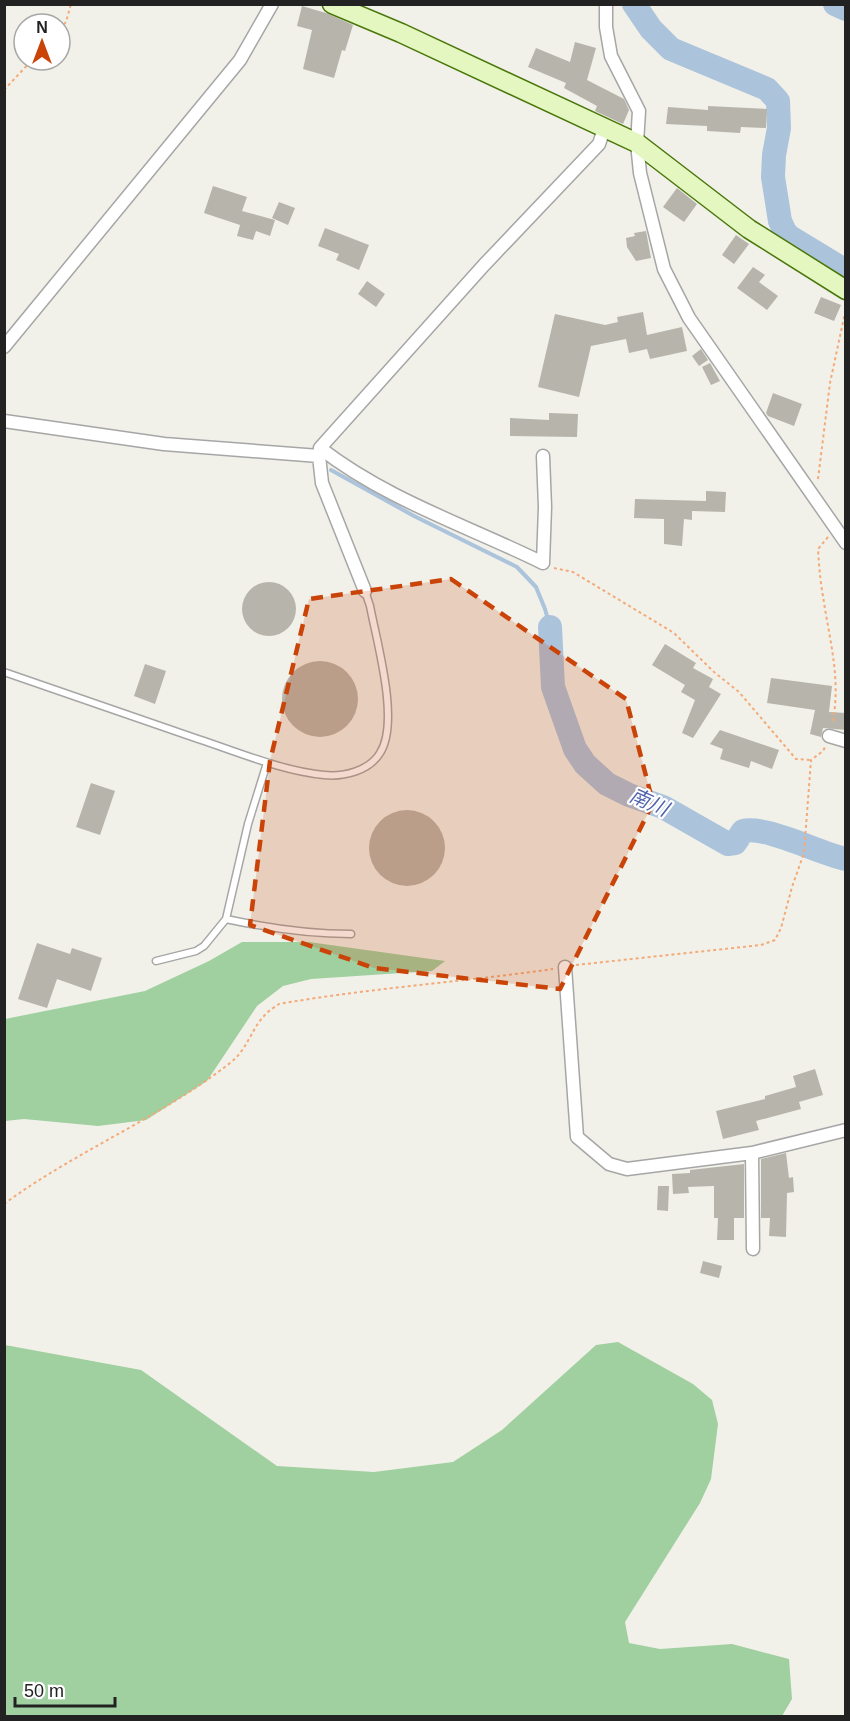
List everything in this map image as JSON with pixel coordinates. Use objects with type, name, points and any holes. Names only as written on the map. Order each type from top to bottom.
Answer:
[{"type":"street","points":[[4,347],[240,60],[272,4]]},
{"type":"street","points":[[332,4],[401,33],[637,143],[749,229],[846,290]]},
{"type":"street","points":[[606,4],[606,27],[611,56],[639,111],[637,143],[639,173],[664,269],[689,318],[846,543]]},
{"type":"street","points":[[365,591],[322,483],[319,452],[484,265],[576,171],[599,144],[604,126]]},
{"type":"street","points":[[4,421],[164,444],[319,452],[383,488],[465,529],[543,563],[545,507],[543,456]]},
{"type":"street","points":[[829,736],[846,741]]},
{"type":"street","points":[[565,967],[577,1137],[609,1164],[627,1169],[752,1153],[846,1130]]},
{"type":"street","points":[[752,1153],[753,1249]]},
{"type":"lane","points":[[4,672],[267,763],[325,775],[358,771],[372,763],[381,753],[386,740],[390,714],[365,591]]},
{"type":"lane","points":[[156,961],[196,951],[204,946],[226,919],[251,815],[267,763]]},
{"type":"lane","points":[[226,919],[317,934],[351,934]]},
{"type":"path","points":[[4,90],[21,72]]},
{"type":"path","points":[[815,500],[830,383],[846,308]]},
{"type":"path","points":[[543,563],[560,570],[573,572],[674,633],[714,672],[739,692],[796,759],[812,760],[823,751],[829,736],[837,696],[818,549],[835,528]]},
{"type":"path","points":[[4,1204],[68,1163],[174,1102],[231,1062],[245,1048],[264,1015],[279,1004],[450,981],[761,945],[775,940],[782,928],[792,887],[804,854],[812,760]]},
{"type":"highlighted area","points":[[451,579],[626,699],[653,803],[560,989],[374,968],[250,925],[270,761],[309,599]]},
{"type":"green space","points":[[242,942],[309,942],[445,961],[432,971],[311,979],[283,986],[257,1006],[207,1081],[146,1120],[98,1126],[24,1119],[5,1121],[5,1019],[145,991],[209,961]]},
{"type":"green space","points":[[618,1342],[693,1384],[712,1400],[718,1424],[711,1479],[700,1503],[625,1622],[629,1643],[660,1649],[732,1644],[789,1659],[792,1699],[782,1716],[5,1716],[5,1345],[141,1370],[277,1466],[374,1472],[453,1462],[502,1430],[596,1345]]},
{"type":"building","points":[[302,6],[326,13],[353,25],[345,51],[342,50],[334,78],[303,69],[312,30],[297,26]]},
{"type":"building","points":[[575,42],[596,48],[587,80],[624,99],[629,110],[623,124],[595,111],[597,106],[564,88],[566,83],[528,67],[536,48],[570,62]]},
{"type":"building","points":[[708,106],[767,109],[766,128],[741,127],[740,133],[707,131],[707,126],[666,124],[668,107],[708,110]]},
{"type":"building","points":[[213,186],[247,197],[242,211],[275,220],[270,236],[256,231],[253,240],[237,236],[240,225],[204,213]]},
{"type":"building","points":[[677,188],[697,204],[684,222],[663,207]]},
{"type":"building","points":[[279,202],[295,208],[288,225],[272,218]]},
{"type":"building","points":[[325,228],[369,245],[359,270],[336,260],[339,254],[318,246]]},
{"type":"building","points":[[646,231],[651,258],[636,261],[627,247],[626,238],[635,236],[634,233]]},
{"type":"building","points":[[736,235],[749,244],[734,264],[722,255]]},
{"type":"building","points":[[753,267],[765,275],[759,282],[778,296],[767,310],[737,288]]},
{"type":"building","points":[[367,281],[385,294],[376,307],[358,294]]},
{"type":"building","points":[[821,297],[841,305],[834,321],[814,313]]},
{"type":"building","points":[[643,312],[647,335],[682,327],[687,351],[650,359],[647,349],[629,353],[626,339],[591,346],[579,397],[538,387],[555,314],[605,325],[618,322],[617,317]]},
{"type":"building","points":[[701,349],[708,360],[699,366],[692,356]]},
{"type":"building","points":[[710,363],[720,381],[711,385],[702,367]]},
{"type":"building","points":[[773,393],[802,404],[794,426],[768,416],[766,413]]},
{"type":"building","points":[[549,413],[578,414],[577,437],[510,436],[510,418],[549,420]]},
{"type":"building","points":[[706,491],[726,492],[725,512],[692,511],[692,520],[684,519],[682,546],[664,544],[664,519],[634,518],[635,499],[706,501]]},
{"type":"building","points":[[269,582],[279,584],[288,590],[294,599],[296,609],[294,619],[288,628],[279,634],[269,636],[259,634],[250,628],[244,619],[242,609],[244,599],[250,590],[259,584]]},
{"type":"building","points":[[665,644],[696,663],[693,668],[713,679],[709,687],[721,694],[693,738],[682,733],[695,700],[681,692],[685,685],[652,665]]},
{"type":"building","points":[[320,661],[334,664],[347,672],[355,685],[358,699],[355,713],[347,726],[334,734],[320,737],[306,734],[293,726],[285,713],[282,699],[285,685],[293,672],[306,664]]},
{"type":"building","points":[[145,664],[166,671],[155,704],[134,696]]},
{"type":"building","points":[[771,678],[832,686],[829,712],[846,713],[846,730],[823,728],[821,737],[810,734],[815,710],[767,703]]},
{"type":"building","points":[[720,730],[779,750],[772,769],[751,761],[749,768],[720,759],[723,749],[710,744]]},
{"type":"building","points":[[91,783],[115,791],[100,835],[76,827]]},
{"type":"building","points":[[407,810],[421,813],[434,821],[442,834],[445,848],[442,862],[434,875],[421,883],[407,886],[393,883],[380,875],[372,862],[369,848],[372,834],[380,821],[393,813]]},
{"type":"building","points":[[37,943],[70,954],[72,948],[102,958],[91,991],[57,979],[47,1008],[18,999]]},
{"type":"building","points":[[815,1069],[823,1095],[799,1102],[801,1109],[756,1121],[759,1130],[723,1139],[716,1111],[765,1099],[765,1096],[796,1087],[793,1076]]},
{"type":"building","points":[[786,1153],[789,1178],[793,1177],[794,1192],[787,1193],[786,1237],[769,1236],[770,1218],[761,1218],[761,1159]]},
{"type":"building","points":[[744,1164],[744,1218],[734,1218],[734,1240],[717,1240],[718,1218],[714,1218],[714,1186],[688,1187],[689,1193],[673,1194],[672,1174]]},
{"type":"building","points":[[658,1186],[669,1186],[668,1211],[657,1210]]},
{"type":"building","points":[[703,1261],[722,1266],[719,1278],[700,1273]]},
{"type":"waterway","points":[[634,4],[651,29],[671,49],[767,89],[778,101],[779,128],[773,177],[780,221],[790,237],[846,271]]},
{"type":"waterway","points":[[835,4],[846,9]]},
{"type":"waterway","points":[[331,470],[414,516],[517,567],[536,587],[550,627]]},
{"type":"waterway","name":"南川","points":[[550,627],[553,687],[575,749],[585,764],[607,784],[629,795],[663,807],[728,844],[735,843],[743,831],[753,830],[779,836],[846,859]]}]
